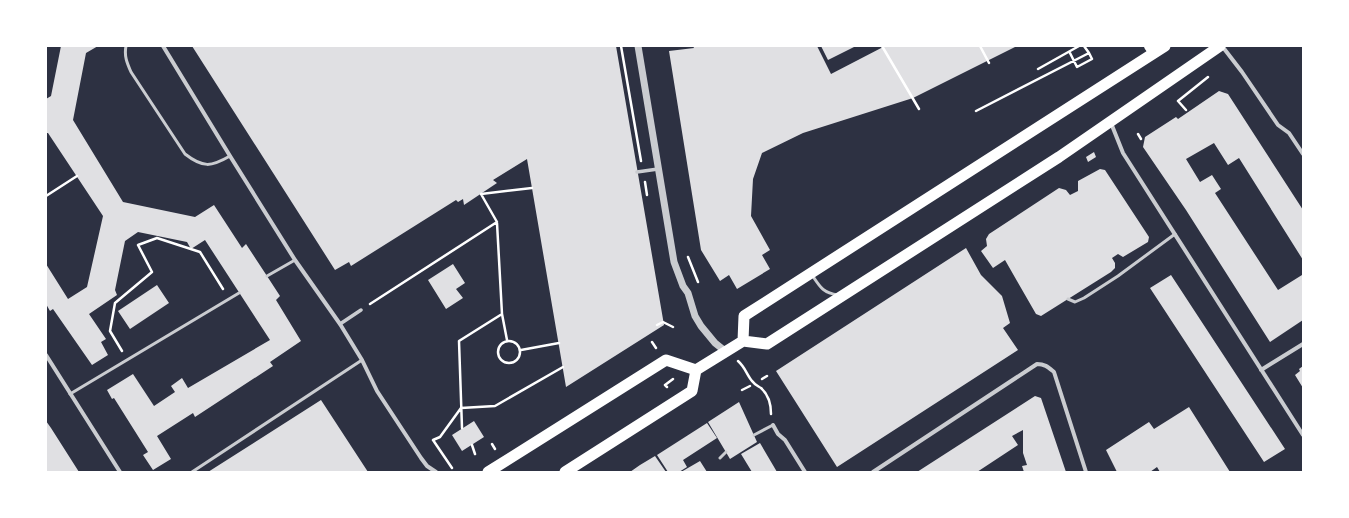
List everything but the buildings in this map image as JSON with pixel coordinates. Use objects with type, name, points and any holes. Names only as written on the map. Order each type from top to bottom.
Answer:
[{"type":"highway","points":[[743,340],[744,316],[1152,50],[1165,46]]},
{"type":"highway","points":[[565,472],[692,392],[696,370],[725,351],[743,340],[767,344],[1059,157],[1221,46]]},
{"type":"highway","points":[[488,472],[666,360],[696,370]]},
{"type":"street","points":[[163,46],[295,260],[340,324],[362,360],[377,391],[427,466],[436,472]]},
{"type":"street","points":[[638,46],[674,262],[683,286],[688,293],[695,316],[711,339],[725,351]]},
{"type":"street","points":[[1221,46],[1242,72],[1278,126],[1289,133],[1303,154]]},
{"type":"street","points":[[1110,122],[1123,153],[1303,435]]},
{"type":"street","points":[[637,172],[659,169]]},
{"type":"street","points":[[340,324],[361,310]]},
{"type":"street","points":[[1262,370],[1303,344]]},
{"type":"street","points":[[46,355],[120,472]]},
{"type":"street","points":[[873,472],[1037,364],[1043,364],[1054,372],[1086,472]]},
{"type":"street","points":[[773,425],[778,434],[785,440],[805,472]]},
{"type":"lane","points":[[126,46],[126,62],[131,72],[185,154],[192,160],[204,164],[215,164],[230,156]]},
{"type":"lane","points":[[1068,299],[1075,302],[1084,298],[1118,276],[1175,234]]},
{"type":"lane","points":[[267,276],[295,260]]},
{"type":"lane","points":[[810,273],[818,285],[828,294],[844,295]]},
{"type":"lane","points":[[70,394],[239,293]]},
{"type":"lane","points":[[192,472],[362,360]]},
{"type":"lane","points":[[754,435],[773,425]]},
{"type":"lane","points":[[720,458],[726,452]]},
{"type":"path","points":[[882,46],[919,109]]},
{"type":"path","points":[[980,46],[988,63]]},
{"type":"path","points":[[1038,69],[1079,46]]},
{"type":"path","points":[[1070,53],[1077,67],[1092,59],[1084,46]]},
{"type":"path","points":[[976,111],[1089,53]]},
{"type":"path","points":[[1186,110],[1178,101],[1208,76]]},
{"type":"path","points":[[1138,134],[1141,139]]},
{"type":"path","points":[[46,196],[77,176]]},
{"type":"path","points":[[507,340],[502,314],[497,222],[481,194],[532,188]]},
{"type":"path","points":[[361,310],[497,222]]},
{"type":"path","points":[[128,360],[110,331],[115,303],[152,272],[138,245],[157,238],[200,252],[229,298]]},
{"type":"path","points":[[462,428],[459,341],[502,314]]},
{"type":"path","points":[[657,325],[663,322],[673,327]]},
{"type":"path","points":[[507,340],[511,340],[518,344],[521,350],[519,357],[514,362],[503,361],[498,355],[499,347],[507,340]]},
{"type":"path","points":[[652,342],[656,348]]},
{"type":"path","points":[[521,350],[559,344]]},
{"type":"path","points":[[725,351],[746,369],[754,384],[761,388],[768,397],[771,406],[773,425]]},
{"type":"path","points":[[452,468],[433,440],[440,436],[461,408],[494,406],[563,367]]},
{"type":"path","points":[[762,379],[767,376]]},
{"type":"path","points":[[742,390],[750,386]]},
{"type":"path","points":[[492,444],[495,449]]},
{"type":"path","points":[[472,445],[475,454]]}]
